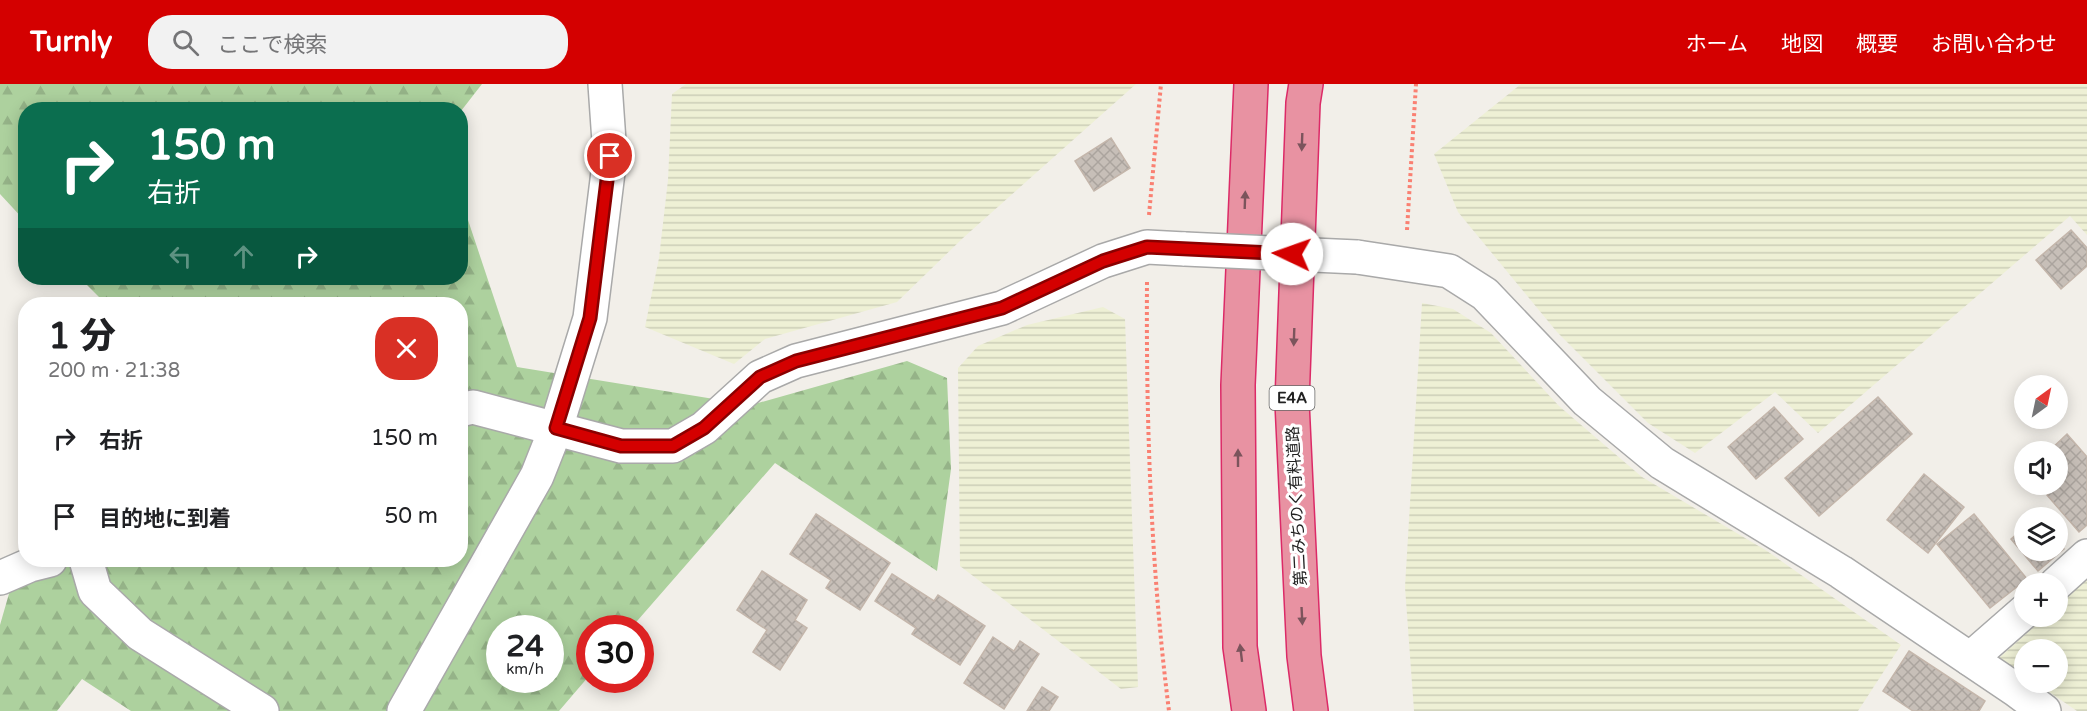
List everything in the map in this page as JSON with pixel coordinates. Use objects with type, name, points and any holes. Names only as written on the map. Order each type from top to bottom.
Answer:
[{"type":"highway","points":[[1249,711],[1240,647],[1238,385],[1251,84]]},
{"type":"highway","name":"第二みちのく有料道路","points":[[1306,84],[1303,103],[1292,402],[1304,656],[1311,711]]},
{"type":"street","points":[[404,711],[537,476],[556,428],[590,318],[610,156],[605,84]]},
{"type":"street","points":[[468,408],[473,407],[621,446],[673,446],[704,428],[760,377],[796,361],[1002,308],[1103,261],[1147,247],[1357,257],[1449,271],[1485,294],[1587,400],[1662,463],[1841,572],[2044,711]]},
{"type":"street","points":[[2068,573],[2087,556]]},
{"type":"street","points":[[0,578],[25,567]]},
{"type":"street","points":[[88,567],[95,591],[140,634],[262,711]]},
{"type":"street","points":[[1970,659],[2014,621]]},
{"type":"path","points":[[1161,84],[1150,188],[1147,247],[1147,398],[1159,628],[1169,711]]},
{"type":"path","points":[[1405,264],[1416,84]]},
{"type":"green space","points":[[0,84],[482,84],[468,102],[18,102],[18,213],[0,194]]},
{"type":"green space","points":[[686,84],[1136,84],[963,238],[897,302],[765,339],[734,364],[645,327],[659,258],[668,180],[672,94]]},
{"type":"green space","points":[[1521,84],[2087,84],[2087,235],[2070,216],[1818,433],[1775,392],[1695,453],[1648,423],[1557,332],[1458,212],[1434,154]]},
{"type":"green space","points":[[468,220],[517,367],[751,405],[907,361],[947,378],[951,469],[937,571],[775,463],[642,615],[576,615],[576,691],[559,711],[131,711],[82,679],[57,711],[0,711],[0,625],[18,562],[18,567],[468,567],[468,297],[99,297],[87,285],[468,285]]},
{"type":"green space","points":[[1422,303],[1453,309],[1491,333],[1559,406],[1642,477],[1767,551],[1901,645],[1858,711],[1414,711],[1405,587]]},
{"type":"green space","points":[[1103,307],[1125,319],[1138,687],[1121,689],[960,566],[958,368],[978,346],[1027,325]]},
{"type":"green space","points":[[2087,579],[2087,711],[2077,711],[2051,693],[2068,693],[2068,639],[2020,639],[2034,627],[2068,627],[2068,596]]},
{"type":"green space","points":[[2014,645],[2014,668],[1999,658]]},
{"type":"building","points":[[1111,138],[1130,168],[1094,191],[1075,161]]},
{"type":"building","points":[[2071,230],[2087,248],[2087,266],[2061,289],[2036,260]]},
{"type":"building","points":[[1878,397],[1912,434],[1819,516],[1785,478]]},
{"type":"building","points":[[1774,407],[1803,439],[1756,479],[1728,447]]},
{"type":"building","points":[[2067,434],[2087,457],[2087,525],[2079,532],[2068,519],[2068,507],[2057,507],[2047,495],[2068,495],[2068,441],[2060,441]]},
{"type":"building","points":[[1924,474],[1964,507],[1928,553],[1887,520]]},
{"type":"building","points":[[816,514],[890,563],[860,610],[826,588],[831,580],[790,554]]},
{"type":"building","points":[[1974,514],[2022,573],[2014,573],[2014,589],[1990,608],[1937,544]]},
{"type":"building","points":[[2030,561],[2050,561],[2038,571]]},
{"type":"building","points":[[762,571],[807,600],[795,620],[807,628],[780,670],[753,652],[767,630],[737,610]]},
{"type":"building","points":[[892,574],[934,601],[938,595],[985,626],[960,665],[912,634],[916,628],[875,601]]},
{"type":"building","points":[[993,637],[1014,651],[1020,641],[1039,654],[1004,709],[964,683]]},
{"type":"building","points":[[1909,651],[1985,701],[1979,711],[1913,711],[1883,691]]},
{"type":"building","points":[[1042,687],[1058,697],[1049,711],[1027,711]]},
{"type":"route","points":[[610,156],[590,318],[556,428],[621,446],[673,446],[704,428],[760,377],[796,361],[1002,308],[1103,261],[1147,247],[1292,254]]}]
